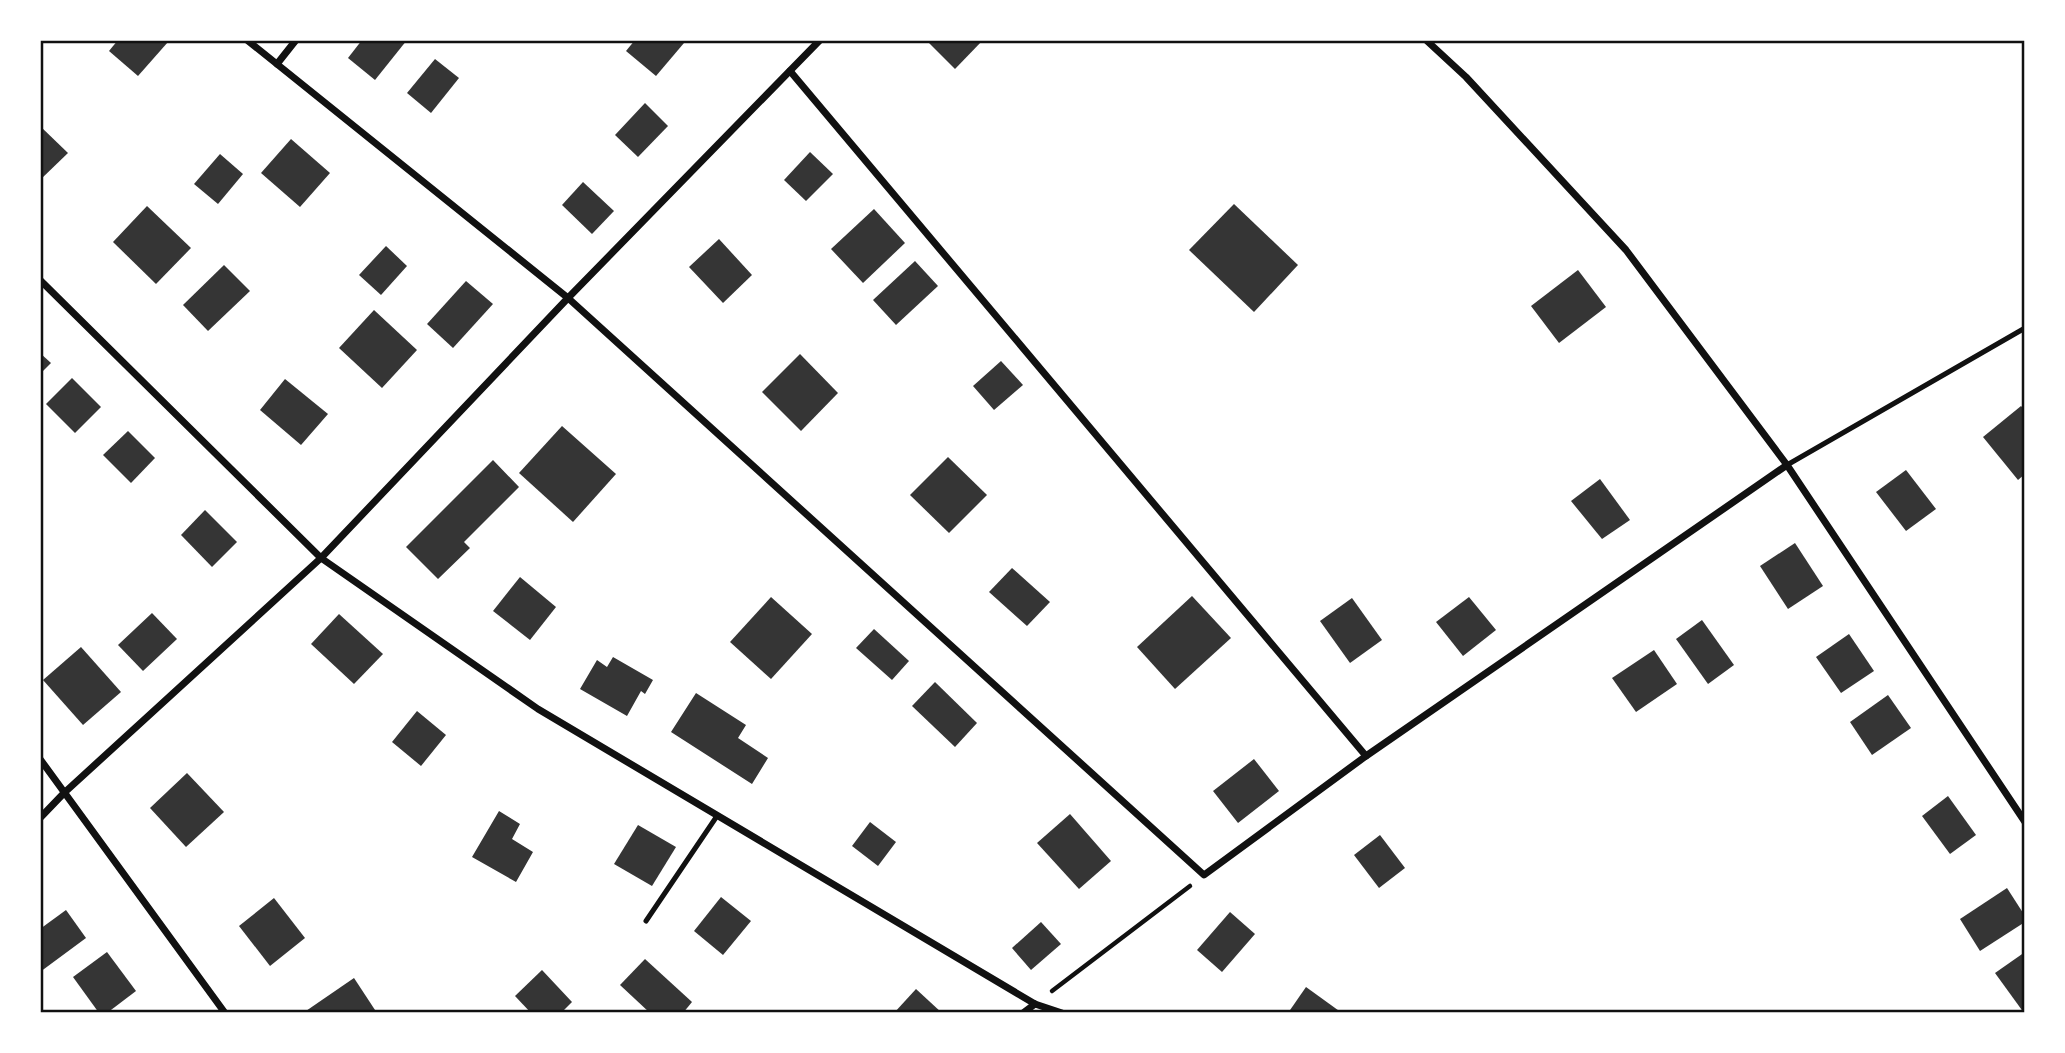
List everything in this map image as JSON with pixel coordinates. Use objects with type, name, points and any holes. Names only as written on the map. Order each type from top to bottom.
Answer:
[{"type":"street","points":[[247,40],[568,298],[1204,875],[1366,756],[1787,465]]},
{"type":"street","points":[[276,64],[296,40]]},
{"type":"street","points":[[40,818],[321,558],[568,298],[820,40]]},
{"type":"street","points":[[1426,40],[1466,77],[1626,250],[1787,465],[2025,822]]},
{"type":"street","points":[[790,71],[1366,756]]},
{"type":"street","points":[[40,280],[321,558],[538,709],[1035,1004],[1062,1013]]},
{"type":"street","points":[[40,760],[225,1013]]},
{"type":"street","points":[[1023,1013],[1035,1004]]},
{"type":"lane","points":[[1787,465],[2025,328]]},
{"type":"lane","points":[[646,921],[717,816]]},
{"type":"path","points":[[1035,1004],[1204,875]]},
{"type":"building","points":[[118,40],[168,42],[138,76],[109,51]]},
{"type":"building","points":[[362,40],[407,40],[375,80],[348,58]]},
{"type":"building","points":[[635,40],[681,40],[684,43],[656,76],[626,51]]},
{"type":"building","points":[[926,40],[983,40],[955,69]]},
{"type":"building","points":[[435,59],[459,78],[431,113],[407,93]]},
{"type":"building","points":[[645,103],[668,126],[638,157],[615,135]]},
{"type":"building","points":[[40,126],[68,153],[40,180]]},
{"type":"building","points":[[291,139],[330,173],[300,207],[261,173]]},
{"type":"building","points":[[810,152],[833,174],[806,201],[784,180]]},
{"type":"building","points":[[220,154],[243,174],[218,204],[194,184]]},
{"type":"building","points":[[583,182],[614,211],[592,234],[562,205]]},
{"type":"building","points":[[1234,204],[1298,265],[1254,312],[1189,250]]},
{"type":"building","points":[[147,206],[191,248],[156,284],[113,242]]},
{"type":"building","points":[[874,209],[905,243],[863,283],[831,249]]},
{"type":"building","points":[[719,239],[752,275],[723,303],[689,267]]},
{"type":"building","points":[[386,246],[407,266],[381,295],[359,275]]},
{"type":"building","points":[[915,261],[938,286],[896,325],[873,300]]},
{"type":"building","points":[[224,265],[250,291],[208,331],[183,305]]},
{"type":"building","points":[[1578,270],[1606,307],[1559,343],[1531,306]]},
{"type":"building","points":[[466,281],[493,304],[453,348],[427,324]]},
{"type":"building","points":[[374,310],[417,350],[382,388],[339,348]]},
{"type":"building","points":[[40,353],[51,363],[40,374]]},
{"type":"building","points":[[800,354],[838,393],[801,431],[762,392]]},
{"type":"building","points":[[1001,361],[1023,385],[994,410],[973,386]]},
{"type":"building","points":[[72,378],[101,407],[75,433],[46,404]]},
{"type":"building","points":[[285,379],[328,414],[301,445],[260,410]]},
{"type":"building","points":[[2021,406],[2025,410],[2025,474],[2018,480],[1983,437]]},
{"type":"building","points":[[562,426],[616,474],[573,522],[519,473]]},
{"type":"building","points":[[128,431],[155,458],[131,483],[103,455]]},
{"type":"building","points":[[948,457],[987,495],[949,533],[910,495]]},
{"type":"building","points":[[493,460],[519,487],[464,542],[470,548],[438,579],[406,547]]},
{"type":"building","points":[[1906,470],[1936,509],[1906,531],[1876,492]]},
{"type":"building","points":[[1600,479],[1630,520],[1602,539],[1571,501]]},
{"type":"building","points":[[205,510],[237,542],[212,567],[181,535]]},
{"type":"building","points":[[1795,543],[1823,586],[1788,609],[1760,566]]},
{"type":"building","points":[[1012,568],[1050,602],[1027,626],[989,592]]},
{"type":"building","points":[[520,577],[556,607],[530,640],[493,611]]},
{"type":"building","points":[[1192,596],[1231,638],[1175,689],[1137,647]]},
{"type":"building","points":[[771,597],[812,634],[771,679],[730,642]]},
{"type":"building","points":[[1469,597],[1496,630],[1463,656],[1436,622]]},
{"type":"building","points":[[1352,598],[1382,640],[1350,663],[1320,621]]},
{"type":"building","points":[[152,613],[177,639],[143,671],[118,645]]},
{"type":"building","points":[[339,614],[383,654],[354,684],[311,644]]},
{"type":"building","points":[[1702,620],[1734,665],[1708,684],[1676,639]]},
{"type":"building","points":[[874,629],[909,661],[892,680],[856,648]]},
{"type":"building","points":[[1849,634],[1874,671],[1841,693],[1816,657]]},
{"type":"building","points":[[81,647],[121,692],[83,725],[43,680]]},
{"type":"building","points":[[1654,650],[1677,684],[1636,712],[1612,678]]},
{"type":"building","points":[[613,657],[653,680],[645,694],[641,691],[627,716],[580,689],[597,660],[607,667]]},
{"type":"building","points":[[935,682],[977,723],[955,747],[912,706]]},
{"type":"building","points":[[696,693],[746,725],[738,738],[768,758],[752,784],[671,732]]},
{"type":"building","points":[[1888,695],[1911,728],[1872,755],[1850,722]]},
{"type":"building","points":[[417,711],[446,735],[421,766],[392,742]]},
{"type":"building","points":[[1254,759],[1279,791],[1238,823],[1213,791]]},
{"type":"building","points":[[187,773],[224,812],[186,847],[150,808]]},
{"type":"building","points":[[1948,796],[1976,835],[1950,854],[1922,816]]},
{"type":"building","points":[[499,811],[520,824],[512,839],[533,852],[516,882],[472,857]]},
{"type":"building","points":[[1070,814],[1111,861],[1079,889],[1037,843]]},
{"type":"building","points":[[870,822],[896,842],[878,866],[852,846]]},
{"type":"building","points":[[638,825],[676,847],[652,886],[614,864]]},
{"type":"building","points":[[1380,835],[1405,868],[1379,888],[1354,855]]},
{"type":"building","points":[[2007,888],[2025,916],[2025,922],[1980,951],[1960,919]]},
{"type":"building","points":[[721,897],[751,921],[723,955],[694,931]]},
{"type":"building","points":[[274,898],[305,938],[270,966],[239,926]]},
{"type":"building","points":[[66,910],[86,938],[40,972],[40,929]]},
{"type":"building","points":[[1230,912],[1255,934],[1222,972],[1197,950]]},
{"type":"building","points":[[1041,922],[1061,944],[1031,970],[1012,948]]},
{"type":"building","points":[[107,952],[136,991],[107,1013],[99,1013],[73,977]]},
{"type":"building","points":[[2025,952],[2025,1013],[2024,1013],[1995,973]]},
{"type":"building","points":[[645,959],[692,1002],[683,1013],[650,1013],[620,985]]},
{"type":"building","points":[[542,970],[572,1002],[561,1013],[531,1013],[515,996]]},
{"type":"building","points":[[354,978],[377,1013],[303,1013]]},
{"type":"building","points":[[1306,987],[1342,1013],[1288,1013]]},
{"type":"building","points":[[916,989],[942,1013],[894,1013]]}]
